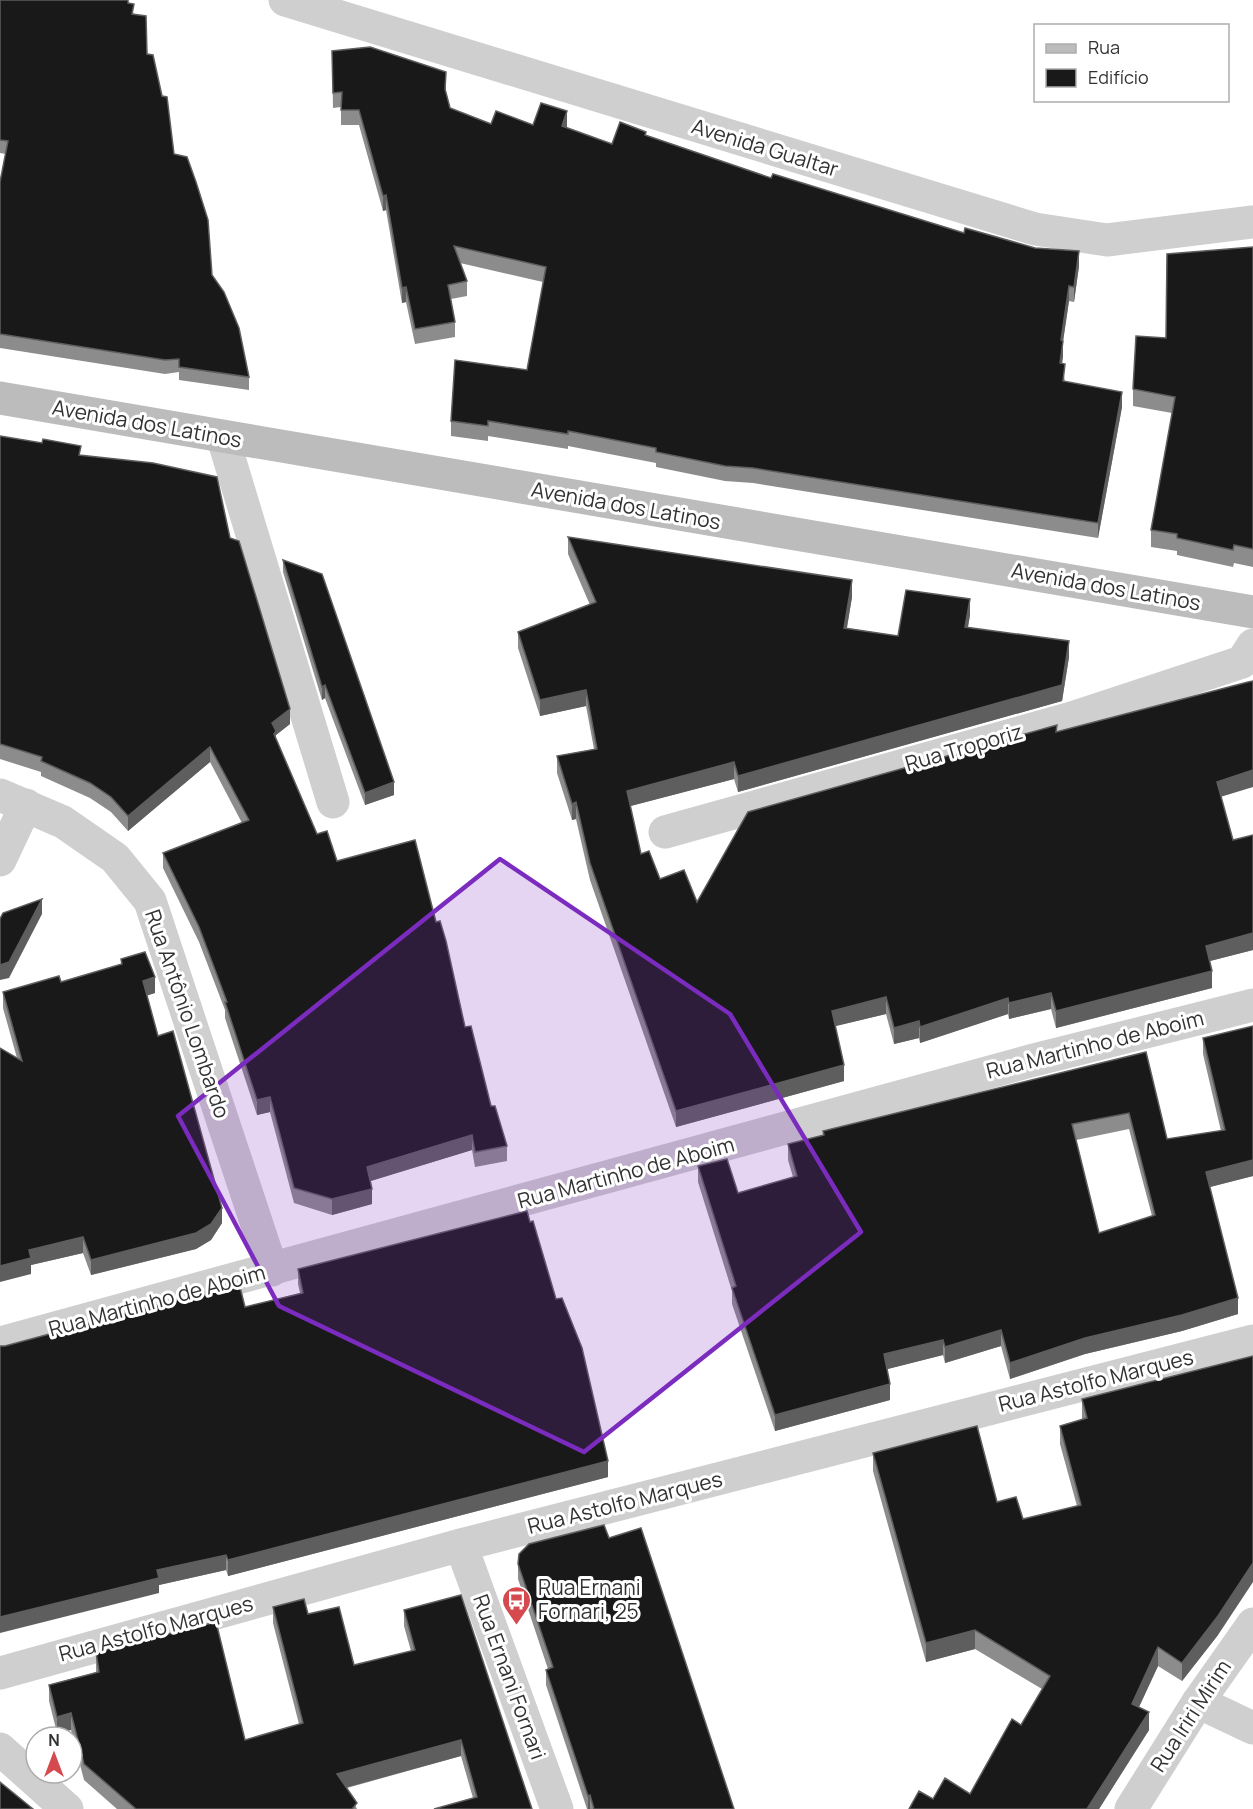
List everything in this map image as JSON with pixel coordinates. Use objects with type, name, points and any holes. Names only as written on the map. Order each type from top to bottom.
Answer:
[{"type":"main road","name":"Avenida dos Latinos","points":[[0,398],[223,438],[1253,612]]},
{"type":"street","name":"Avenida Gualtar","points":[[285,0],[1035,229],[1107,240],[1253,222]]},
{"type":"street","points":[[223,438],[333,802]]},
{"type":"street","name":"Rua Troporiz","points":[[665,832],[1083,715],[1242,662],[1253,645]]},
{"type":"street","points":[[0,860],[13,800]]},
{"type":"street","name":"Rua Antônio Lombardo","points":[[13,800],[63,822],[115,858],[150,901],[272,1270]]},
{"type":"street","name":"Rua Martinho de Aboim","points":[[0,1343],[1030,1061],[1253,1005]]},
{"type":"street","name":"Rua Astolfo Marques","points":[[0,1673],[460,1545],[1253,1341]]},
{"type":"street","name":"Rua Ernani Fornari","points":[[460,1545],[557,1809]]},
{"type":"street","name":"Rua Iriri Mirim","points":[[1131,1809],[1198,1702],[1253,1624]]},
{"type":"street","points":[[1198,1702],[1253,1728]]},
{"type":"street","points":[[0,1749],[67,1809]]},
{"type":"highlighted area","points":[[500,859],[730,1014],[861,1232],[584,1452],[279,1306],[178,1116]]},
{"type":"building","points":[[0,0],[128,0],[128,3],[134,4],[132,14],[146,16],[147,54],[153,55],[162,96],[167,97],[174,154],[187,157],[196,182],[208,220],[212,275],[224,292],[239,328],[249,377],[179,367],[179,359],[165,360],[0,334],[0,182],[8,141],[0,140]]},
{"type":"building","points":[[370,47],[446,72],[445,89],[450,108],[491,124],[496,111],[533,125],[541,103],[567,111],[562,126],[612,144],[620,122],[646,132],[645,135],[771,178],[773,174],[964,233],[965,228],[1035,248],[1079,251],[1074,287],[1069,286],[1061,340],[1063,341],[1060,363],[1065,364],[1063,381],[1122,392],[1098,523],[753,468],[725,466],[656,452],[656,448],[568,431],[568,434],[488,421],[488,426],[451,421],[455,360],[527,370],[546,267],[454,246],[467,281],[448,285],[455,322],[415,329],[406,287],[402,288],[386,195],[383,196],[359,110],[341,110],[342,92],[333,93],[332,51]]},
{"type":"building","points":[[1253,247],[1253,549],[1234,545],[1233,550],[1177,538],[1177,534],[1151,530],[1175,397],[1133,389],[1136,336],[1166,338],[1167,254]]},
{"type":"building","points":[[0,436],[42,443],[43,439],[81,446],[79,455],[153,463],[217,477],[230,538],[239,541],[290,709],[272,723],[276,731],[274,734],[317,834],[327,831],[337,861],[415,840],[436,922],[440,921],[446,941],[465,1027],[471,1026],[491,1106],[495,1106],[507,1146],[475,1152],[472,1135],[367,1167],[372,1189],[332,1199],[294,1188],[270,1097],[257,1100],[225,1002],[227,1002],[199,927],[163,853],[249,820],[210,747],[128,816],[111,797],[90,783],[41,761],[42,757],[0,744]]},
{"type":"building","points":[[568,537],[852,580],[844,628],[898,636],[906,590],[970,599],[965,627],[1069,641],[1062,685],[738,776],[734,762],[627,791],[641,854],[649,851],[660,879],[684,870],[697,902],[748,812],[1057,725],[1056,732],[1253,681],[1253,770],[1217,782],[1233,840],[1253,835],[1253,933],[1206,946],[1212,971],[1056,1011],[1051,993],[1009,1003],[1008,998],[920,1027],[919,1021],[894,1028],[886,997],[832,1011],[844,1065],[676,1111],[590,863],[576,802],[572,804],[557,756],[597,749],[586,690],[540,700],[518,632],[596,602]]},
{"type":"building","points":[[283,560],[322,574],[394,782],[365,793],[325,685],[322,687]]},
{"type":"building","points":[[42,899],[9,962],[0,965],[0,919],[3,913]]},
{"type":"building","points":[[145,952],[155,977],[143,981],[158,1036],[173,1031],[222,1208],[211,1224],[196,1233],[91,1260],[83,1237],[29,1250],[31,1258],[0,1266],[0,1048],[22,1061],[3,992],[59,976],[61,982],[122,964],[121,959]]},
{"type":"building","points":[[1253,1026],[1253,1160],[1206,1172],[1238,1298],[1182,1315],[1085,1338],[1010,1363],[1001,1330],[945,1347],[943,1340],[884,1354],[890,1384],[775,1415],[732,1288],[736,1286],[698,1166],[727,1159],[738,1193],[797,1176],[788,1144],[824,1135],[823,1131],[1146,1052],[1167,1139],[1225,1130],[1203,1038]],"holes":[[[1129,1113],[1155,1215],[1099,1233],[1072,1124]]]},
{"type":"building","points":[[527,1211],[530,1222],[533,1221],[556,1299],[562,1298],[582,1348],[608,1461],[228,1560],[226,1555],[157,1570],[159,1578],[0,1617],[0,1346],[239,1283],[245,1307],[303,1293],[298,1269]]},
{"type":"building","points":[[1253,1356],[1253,1563],[1218,1616],[1182,1663],[1158,1647],[1132,1704],[1149,1712],[1087,1809],[909,1809],[919,1791],[933,1799],[945,1778],[970,1794],[1012,1719],[1021,1725],[1050,1676],[975,1630],[926,1643],[873,1453],[977,1426],[997,1502],[1016,1497],[1023,1519],[1081,1505],[1060,1426],[1087,1418],[1082,1399]]},
{"type":"building","points":[[604,1525],[609,1538],[641,1528],[734,1809],[594,1809],[590,1795],[588,1796],[546,1670],[553,1667],[518,1564],[519,1554],[529,1544]]},
{"type":"building","points":[[461,1595],[532,1809],[434,1809],[477,1797],[461,1740],[337,1774],[357,1803],[352,1809],[136,1809],[84,1764],[84,1725],[74,1725],[71,1713],[57,1717],[49,1685],[99,1672],[96,1652],[216,1622],[245,1740],[303,1723],[273,1607],[304,1599],[308,1614],[339,1607],[354,1665],[415,1650],[404,1610]]},
{"type":"building","points":[[0,1782],[33,1809],[0,1809]]},
{"type":"place","name":"Rua Ernani Fornari, 25","points":[[517,1626]]}]
